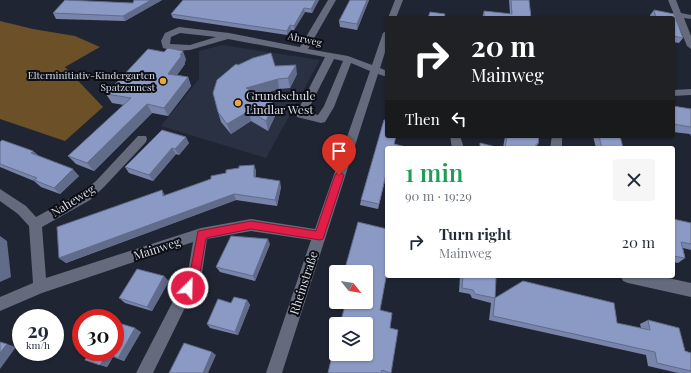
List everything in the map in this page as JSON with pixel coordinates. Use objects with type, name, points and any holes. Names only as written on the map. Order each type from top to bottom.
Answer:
[{"type":"street","points":[[303,49],[332,0]]},
{"type":"street","points":[[393,16],[399,0]]},
{"type":"street","points":[[672,0],[691,46]]},
{"type":"street","points":[[679,15],[691,17]]},
{"type":"street","name":"Ahrweg","points":[[229,36],[216,38],[190,48],[176,50],[166,46],[165,41],[168,35],[179,30],[192,30],[229,36],[303,49],[348,60],[385,73]]},
{"type":"street","name":"Rheinstraße","points":[[274,373],[385,39]]},
{"type":"street","points":[[332,56],[328,60],[301,114],[321,119],[329,107],[348,60]]},
{"type":"street","points":[[675,93],[691,92]]},
{"type":"street","name":"Naheweg","points":[[35,224],[86,196],[100,184],[142,139]]},
{"type":"street","points":[[0,194],[22,210],[35,224],[40,288]]},
{"type":"street","name":"Mainweg","points":[[0,304],[40,288],[201,234],[251,225],[320,236]]},
{"type":"street","points":[[144,373],[195,273],[201,234]]},
{"type":"street","points":[[637,278],[691,290]]},
{"type":"shaded area","points":[[0,21],[33,29],[75,36],[100,47],[65,67],[103,107],[65,141],[0,119]]},
{"type":"shaded area","name":"Grundschule Lindlar West","points":[[222,45],[320,60],[266,158],[161,126],[199,79],[199,51]]},
{"type":"building","points":[[65,0],[133,3],[134,0],[151,0],[123,16],[53,13]]},
{"type":"building","points":[[183,0],[316,0],[311,9],[304,8],[294,26],[290,25],[287,31],[171,14]]},
{"type":"building","points":[[350,0],[367,0],[357,24],[339,21]]},
{"type":"building","points":[[511,0],[529,0],[531,16],[484,16],[484,11],[512,14]]},
{"type":"building","points":[[654,10],[674,14],[675,16],[656,16]]},
{"type":"building","points":[[430,12],[445,14],[444,16],[429,16]]},
{"type":"building","points":[[675,17],[683,38],[675,36]]},
{"type":"building","points":[[168,48],[183,51],[180,55],[182,55],[168,74],[188,77],[164,108],[147,104],[87,163],[68,156],[131,98],[106,94],[148,49],[164,52]]},
{"type":"building","points":[[271,53],[275,66],[296,65],[288,78],[278,79],[246,88],[274,104],[266,121],[249,111],[227,124],[218,112],[213,93],[217,80],[236,64],[238,65],[253,58]]},
{"type":"building","points":[[675,106],[691,109],[691,127],[675,124]]},
{"type":"building","points":[[385,120],[385,138],[396,138],[394,144],[402,146],[385,146],[385,178],[379,204],[361,200]]},
{"type":"building","points":[[162,130],[186,137],[175,149],[172,148],[149,175],[125,167]]},
{"type":"building","points":[[507,138],[539,138],[538,144],[536,144],[536,146],[505,146]]},
{"type":"building","points":[[600,138],[620,138],[622,146],[602,146]]},
{"type":"building","points":[[2,140],[33,151],[31,153],[73,169],[54,188],[34,180],[37,178],[0,164],[0,142]]},
{"type":"building","points":[[480,143],[492,146],[480,146]]},
{"type":"building","points":[[254,165],[254,177],[280,181],[275,200],[234,194],[59,258],[57,227],[162,190],[163,196],[211,179],[211,176],[226,173],[226,170],[239,168],[239,166]]},
{"type":"building","points":[[675,219],[691,223],[691,244],[681,242],[685,258],[675,256]]},
{"type":"building","points":[[358,222],[385,229],[386,278],[380,310],[392,313],[390,328],[398,330],[391,373],[382,370],[381,373],[328,373],[331,361],[373,361],[373,317],[342,317],[344,309],[373,309],[373,265],[346,265]]},
{"type":"building","points":[[231,236],[268,239],[253,276],[216,267]]},
{"type":"building","points":[[137,269],[164,276],[147,307],[119,298]]},
{"type":"building","points":[[463,278],[496,278],[495,298],[475,294],[473,290],[462,288]]},
{"type":"building","points":[[523,281],[614,303],[617,323],[650,330],[648,320],[679,328],[685,351],[691,353],[691,371],[657,363],[655,352],[493,316],[495,298]]},
{"type":"building","points":[[234,297],[247,300],[235,332],[207,324],[218,299],[231,303]]},
{"type":"building","points":[[124,325],[135,328],[124,347]]},
{"type":"building","points":[[0,342],[7,344],[0,353]]},
{"type":"building","points":[[184,343],[212,352],[203,373],[169,373]]},
{"type":"building","points":[[88,361],[103,361],[100,365]]},
{"type":"place","name":"Elterninitiativ-Kindergarten Spatzennest","points":[[163,81]]},
{"type":"place","name":"Grundschule Lindlar West","points":[[238,103]]},
{"type":"route","points":[[188,288],[195,273],[201,234],[251,225],[320,236],[339,175]]}]
